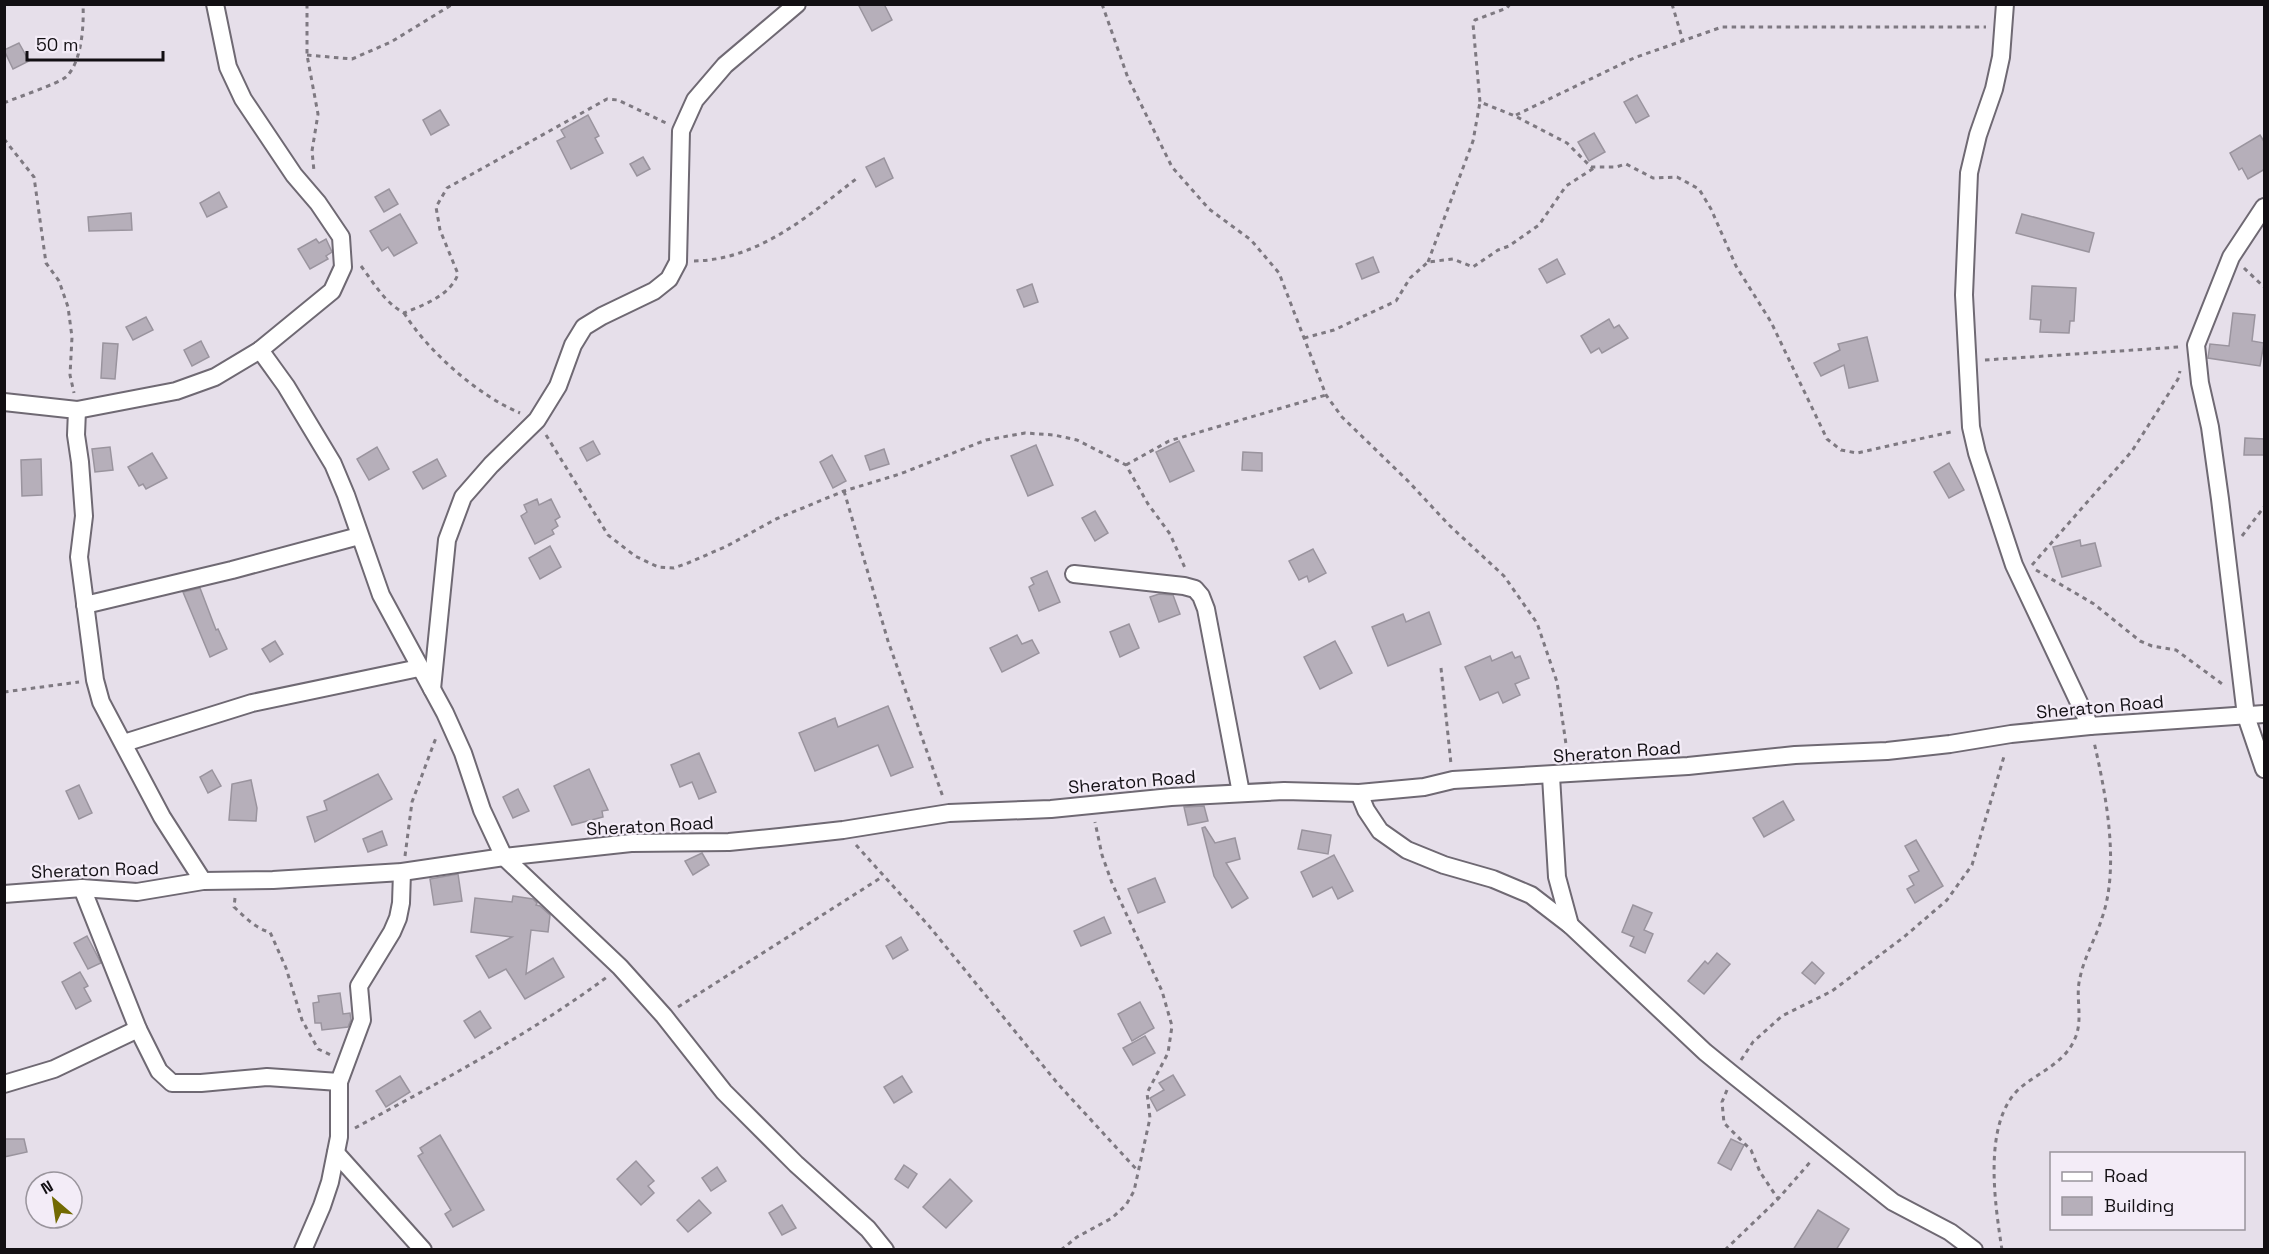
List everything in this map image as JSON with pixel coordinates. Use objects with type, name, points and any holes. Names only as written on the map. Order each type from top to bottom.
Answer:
[{"type":"street","points":[[4,402],[77,410],[176,391],[215,377],[260,350],[332,291],[343,267],[340,237],[318,202],[294,175],[243,99],[228,67],[215,4]]},
{"type":"street","points":[[432,689],[447,540],[464,497],[491,465],[537,420],[558,386],[573,345],[584,327],[654,291],[669,279],[678,262],[681,131],[695,100],[724,65],[797,4]]},
{"type":"street","points":[[2005,4],[2001,57],[1969,173],[1964,295],[1971,427],[1977,453],[2014,565],[2090,726]]},
{"type":"street","points":[[2265,207],[2232,257],[2196,345],[2200,383],[2213,447],[2245,707],[2265,769]]},
{"type":"street","points":[[260,350],[286,386],[333,464],[381,596],[445,713],[463,753],[482,810],[504,857],[526,881],[620,967],[664,1016],[724,1092],[796,1164],[868,1229],[885,1250]]},
{"type":"street","points":[[77,410],[76,435],[84,516],[79,557],[95,680],[101,702],[162,817],[203,881]]},
{"type":"street","points":[[85,605],[232,570],[359,536]]},
{"type":"street","points":[[1074,574],[1184,586],[1194,589],[1200,596],[1206,609],[1241,793]]},
{"type":"street","points":[[124,743],[252,703],[419,668]]},
{"type":"street","name":"Sheraton Road","points":[[4,894],[82,888],[137,892],[203,881],[273,880],[402,872],[504,857],[631,843],[729,842],[843,830],[949,813],[1007,812],[1241,793],[1284,791],[1359,793],[1424,787],[1453,780],[1551,776],[1795,755],[1887,751],[2245,707],[2265,714]]},
{"type":"street","points":[[1551,776],[1557,878],[1570,925]]},
{"type":"street","points":[[1359,793],[1366,810],[1380,831],[1407,850],[1444,865],[1493,879],[1531,895],[1570,925],[1705,1052],[1823,1147],[1893,1202],[1950,1232],[1974,1250]]},
{"type":"street","points":[[303,1250],[322,1206],[337,1145],[339,1082],[362,1020],[359,986],[398,918],[402,872]]},
{"type":"street","points":[[82,888],[138,1029],[159,1071],[172,1083],[201,1083],[267,1077],[339,1082]]},
{"type":"street","points":[[4,1084],[54,1069],[138,1029]]},
{"type":"street","points":[[337,1145],[423,1250]]},
{"type":"path","points":[[4,103],[65,77],[75,65],[84,26],[83,4]]},
{"type":"path","points":[[307,4],[307,55],[318,114],[312,151],[314,171]]},
{"type":"path","points":[[307,55],[352,59],[391,42],[453,4]]},
{"type":"path","points":[[1102,4],[1128,78],[1172,167],[1209,209],[1251,240],[1279,273],[1326,395],[1342,417],[1408,481],[1449,525],[1504,576],[1537,623],[1557,682],[1569,774]]},
{"type":"path","points":[[1304,338],[1334,330],[1396,301],[1410,278],[1428,262],[1473,141],[1480,102],[1473,24],[1475,20],[1507,8],[1510,4]]},
{"type":"path","points":[[1672,4],[1683,41]]},
{"type":"path","points":[[1515,116],[1634,58],[1722,27],[2003,27]]},
{"type":"path","points":[[404,313],[429,303],[456,280],[458,274],[440,230],[436,207],[447,188],[607,99],[618,100],[681,131]]},
{"type":"path","points":[[1480,102],[1515,116],[1567,143],[1588,165],[1594,168]]},
{"type":"path","points":[[4,139],[34,177],[46,263],[59,281],[68,307],[72,337],[70,375],[77,410]]},
{"type":"path","points":[[1428,262],[1453,259],[1473,267],[1539,225],[1566,186],[1594,168],[1626,164],[1653,178],[1677,177],[1699,189],[1736,266],[1771,322],[1827,439],[1841,450],[1857,453],[1971,427]]},
{"type":"path","points":[[678,262],[716,261],[758,246],[785,232],[856,179]]},
{"type":"path","points":[[2232,257],[2265,287]]},
{"type":"path","points":[[359,263],[384,297],[404,313],[429,347],[495,401],[537,420],[608,535],[635,556],[658,567],[674,568],[688,563],[727,546],[776,519],[844,491],[900,474],[986,440],[1025,433],[1054,435],[1077,440],[1126,465],[1148,504],[1170,534],[1194,589]]},
{"type":"path","points":[[1968,361],[2196,345]]},
{"type":"path","points":[[2031,567],[2132,451],[2178,379],[2181,368]]},
{"type":"path","points":[[1126,465],[1169,441],[1326,395]]},
{"type":"path","points":[[844,491],[888,641],[949,813]]},
{"type":"path","points":[[2226,557],[2265,507]]},
{"type":"path","points":[[2024,559],[2031,567],[2094,604],[2140,641],[2152,646],[2176,650],[2245,707]]},
{"type":"path","points":[[1441,668],[1453,780]]},
{"type":"path","points":[[4,692],[95,680]]},
{"type":"path","points":[[402,872],[412,802],[445,713]]},
{"type":"path","points":[[2002,1250],[1995,1207],[1994,1154],[2002,1116],[2015,1094],[2068,1053],[2076,1035],[2080,1008],[2079,979],[2103,916],[2109,881],[2110,841],[2100,767],[2090,726]]},
{"type":"path","points":[[1778,1198],[1760,1172],[1751,1150],[1724,1123],[1722,1102],[1732,1074],[1753,1042],[1782,1016],[1832,991],[1904,937],[1947,900],[1972,865],[2011,734]]},
{"type":"path","points":[[1061,1250],[1077,1237],[1112,1218],[1126,1205],[1134,1191],[1150,1118],[1147,1093],[1168,1053],[1172,1026],[1162,991],[1112,883],[1102,855],[1092,805]]},
{"type":"path","points":[[843,830],[882,877],[943,943],[1058,1084],[1137,1170]]},
{"type":"path","points":[[664,1016],[882,877]]},
{"type":"path","points":[[228,880],[235,899],[234,907],[260,930],[270,932],[286,968],[302,1020],[318,1049],[346,1062]]},
{"type":"path","points":[[337,1145],[586,993],[620,967]]},
{"type":"path","points":[[1725,1250],[1778,1198],[1823,1147]]},
{"type":"building","points":[[858,4],[884,4],[892,20],[872,31]]},
{"type":"building","points":[[19,43],[29,61],[13,69],[4,50]]},
{"type":"building","points":[[1637,95],[1649,116],[1636,123],[1624,102]]},
{"type":"building","points":[[440,110],[449,125],[431,135],[423,120]]},
{"type":"building","points":[[588,115],[599,136],[595,138],[603,153],[571,169],[557,141],[565,137],[561,130]]},
{"type":"building","points":[[1594,133],[1605,152],[1589,161],[1578,142]]},
{"type":"building","points":[[2260,135],[2265,143],[2265,169],[2248,179],[2242,168],[2239,170],[2230,153]]},
{"type":"building","points":[[643,157],[650,169],[637,176],[630,164]]},
{"type":"building","points":[[884,158],[893,178],[876,187],[866,167]]},
{"type":"building","points":[[389,189],[398,204],[384,212],[375,197]]},
{"type":"building","points":[[219,192],[227,207],[207,217],[200,203]]},
{"type":"building","points":[[131,213],[132,230],[89,231],[88,217]]},
{"type":"building","points":[[400,214],[417,243],[394,256],[388,247],[382,251],[370,231]]},
{"type":"building","points":[[2022,214],[2094,233],[2089,252],[2016,233]]},
{"type":"building","points":[[316,239],[319,243],[326,239],[332,252],[326,256],[328,259],[310,269],[298,249]]},
{"type":"building","points":[[1373,257],[1379,272],[1362,279],[1356,264]]},
{"type":"building","points":[[1557,259],[1565,274],[1547,283],[1539,269]]},
{"type":"building","points":[[1032,284],[1038,302],[1024,307],[1017,290]]},
{"type":"building","points":[[2032,286],[2076,288],[2074,321],[2070,321],[2069,333],[2040,332],[2041,320],[2030,319]]},
{"type":"building","points":[[2233,313],[2255,315],[2252,341],[2264,343],[2260,366],[2208,358],[2210,344],[2229,346]]},
{"type":"building","points":[[146,317],[153,330],[133,340],[126,327]]},
{"type":"building","points":[[1609,319],[1614,328],[1619,325],[1628,338],[1602,353],[1599,348],[1591,353],[1581,336]]},
{"type":"building","points":[[1867,337],[1878,381],[1849,388],[1844,365],[1821,376],[1814,363],[1840,350],[1838,344]]},
{"type":"building","points":[[201,341],[209,357],[192,366],[184,350]]},
{"type":"building","points":[[103,343],[118,344],[115,379],[101,378]]},
{"type":"building","points":[[2245,438],[2265,439],[2265,455],[2244,455]]},
{"type":"building","points":[[593,441],[600,454],[587,461],[580,448]]},
{"type":"building","points":[[1179,441],[1194,471],[1170,482],[1156,452]]},
{"type":"building","points":[[1036,445],[1053,485],[1028,496],[1011,456]]},
{"type":"building","points":[[110,447],[113,470],[95,472],[92,449]]},
{"type":"building","points":[[377,447],[389,469],[369,480],[357,459]]},
{"type":"building","points":[[884,449],[889,464],[870,470],[865,456]]},
{"type":"building","points":[[1243,452],[1262,453],[1262,471],[1242,470]]},
{"type":"building","points":[[152,453],[167,478],[146,489],[143,484],[139,486],[128,467]]},
{"type":"building","points":[[832,455],[846,481],[833,488],[820,462]]},
{"type":"building","points":[[41,459],[42,495],[22,496],[21,460]]},
{"type":"building","points":[[437,459],[446,476],[423,489],[413,472]]},
{"type":"building","points":[[1949,463],[1964,490],[1949,498],[1934,472]]},
{"type":"building","points":[[537,499],[539,505],[551,499],[560,517],[555,520],[558,526],[552,530],[554,534],[535,544],[521,516],[527,512],[524,505]]},
{"type":"building","points":[[1095,511],[1108,533],[1095,541],[1082,518]]},
{"type":"building","points":[[2080,540],[2081,546],[2095,543],[2101,566],[2062,577],[2053,547]]},
{"type":"building","points":[[550,546],[561,567],[540,579],[529,558]]},
{"type":"building","points":[[1313,549],[1326,573],[1309,582],[1307,576],[1299,580],[1289,561]]},
{"type":"building","points":[[1047,571],[1060,602],[1039,611],[1029,587],[1034,584],[1031,578]]},
{"type":"building","points":[[200,588],[216,630],[218,629],[227,649],[210,657],[183,592]]},
{"type":"building","points":[[1159,594],[1173,595],[1180,614],[1159,622],[1150,597]]},
{"type":"building","points":[[1429,612],[1441,644],[1388,666],[1372,627],[1403,614],[1406,622]]},
{"type":"building","points":[[1129,624],[1139,648],[1120,657],[1110,632]]},
{"type":"building","points":[[1017,635],[1022,644],[1032,640],[1039,653],[1002,672],[990,648]]},
{"type":"building","points":[[275,641],[283,654],[270,662],[262,649]]},
{"type":"building","points":[[1335,641],[1352,673],[1320,689],[1304,657]]},
{"type":"building","points":[[1512,652],[1515,658],[1520,656],[1529,678],[1515,684],[1520,695],[1503,703],[1498,692],[1480,700],[1465,667],[1490,656],[1492,661]]},
{"type":"building","points":[[888,706],[913,767],[891,776],[878,745],[815,771],[799,733],[835,718],[838,727]]},
{"type":"building","points":[[699,753],[716,792],[699,799],[692,782],[680,787],[671,765]]},
{"type":"building","points":[[589,769],[608,810],[602,811],[603,817],[572,825],[554,786]]},
{"type":"building","points":[[212,770],[221,786],[208,793],[200,777]]},
{"type":"building","points":[[378,774],[392,799],[315,842],[307,817],[327,810],[324,801]]},
{"type":"building","points":[[251,780],[257,808],[256,821],[229,820],[232,784]]},
{"type":"building","points":[[79,785],[92,813],[79,819],[66,791]]},
{"type":"building","points":[[518,789],[529,811],[513,818],[503,797]]},
{"type":"building","points":[[1783,801],[1794,820],[1764,837],[1753,818]]},
{"type":"building","points":[[1204,806],[1208,821],[1188,825],[1184,807]]},
{"type":"building","points":[[1205,827],[1215,843],[1235,838],[1240,859],[1226,863],[1248,898],[1232,908],[1214,876],[1202,828]]},
{"type":"building","points":[[1302,830],[1331,835],[1328,854],[1298,849]]},
{"type":"building","points":[[382,831],[387,845],[368,852],[363,839]]},
{"type":"building","points":[[1916,840],[1943,886],[1915,903],[1907,889],[1914,885],[1909,876],[1919,871],[1905,846]]},
{"type":"building","points":[[702,853],[709,865],[693,875],[685,861]]},
{"type":"building","points":[[1334,855],[1353,891],[1338,899],[1332,887],[1313,897],[1301,872]]},
{"type":"building","points":[[458,874],[462,901],[434,905],[430,879]]},
{"type":"building","points":[[1155,878],[1165,902],[1138,913],[1128,889]]},
{"type":"building","points":[[513,896],[533,899],[536,905],[550,915],[548,932],[531,930],[526,974],[553,958],[564,977],[525,999],[506,969],[489,978],[476,956],[512,937],[471,932],[475,898],[512,902]]},
{"type":"building","points":[[1633,905],[1652,913],[1644,930],[1653,934],[1645,953],[1630,946],[1634,937],[1622,932]]},
{"type":"building","points":[[1104,917],[1111,933],[1081,946],[1074,931]]},
{"type":"building","points":[[87,936],[101,963],[88,969],[74,943]]},
{"type":"building","points":[[901,937],[908,950],[893,959],[886,946]]},
{"type":"building","points":[[1717,953],[1730,964],[1704,994],[1688,981],[1705,961],[1708,964]]},
{"type":"building","points":[[1812,962],[1824,973],[1815,984],[1802,973]]},
{"type":"building","points":[[80,972],[88,986],[84,988],[91,1001],[76,1009],[62,982]]},
{"type":"building","points":[[340,993],[343,1014],[350,1013],[351,1020],[348,1027],[322,1030],[321,1023],[315,1023],[313,1003],[319,1002],[318,996]]},
{"type":"building","points":[[1140,1002],[1154,1028],[1132,1041],[1118,1014]]},
{"type":"building","points":[[480,1011],[491,1028],[475,1038],[464,1021]]},
{"type":"building","points":[[1145,1036],[1155,1053],[1133,1065],[1123,1048]]},
{"type":"building","points":[[1173,1075],[1185,1095],[1157,1111],[1150,1098],[1164,1090],[1159,1083]]},
{"type":"building","points":[[400,1076],[410,1092],[386,1107],[376,1091]]},
{"type":"building","points":[[902,1076],[912,1092],[894,1103],[884,1087]]},
{"type":"building","points":[[440,1135],[484,1210],[453,1227],[445,1214],[451,1210],[418,1156],[423,1153],[420,1148]]},
{"type":"building","points":[[4,1139],[24,1139],[27,1152],[4,1157]]},
{"type":"building","points":[[1731,1139],[1744,1145],[1731,1170],[1718,1163]]},
{"type":"building","points":[[636,1161],[654,1181],[648,1186],[654,1193],[641,1205],[617,1179]]},
{"type":"building","points":[[904,1165],[917,1174],[908,1188],[895,1179]]},
{"type":"building","points":[[717,1167],[726,1181],[711,1191],[702,1178]]},
{"type":"building","points":[[950,1179],[972,1201],[946,1228],[923,1207]]},
{"type":"building","points":[[699,1200],[711,1213],[688,1232],[677,1220]]},
{"type":"building","points":[[782,1205],[796,1228],[782,1235],[769,1213]]},
{"type":"building","points":[[1818,1210],[1849,1229],[1836,1250],[1793,1250]]}]
